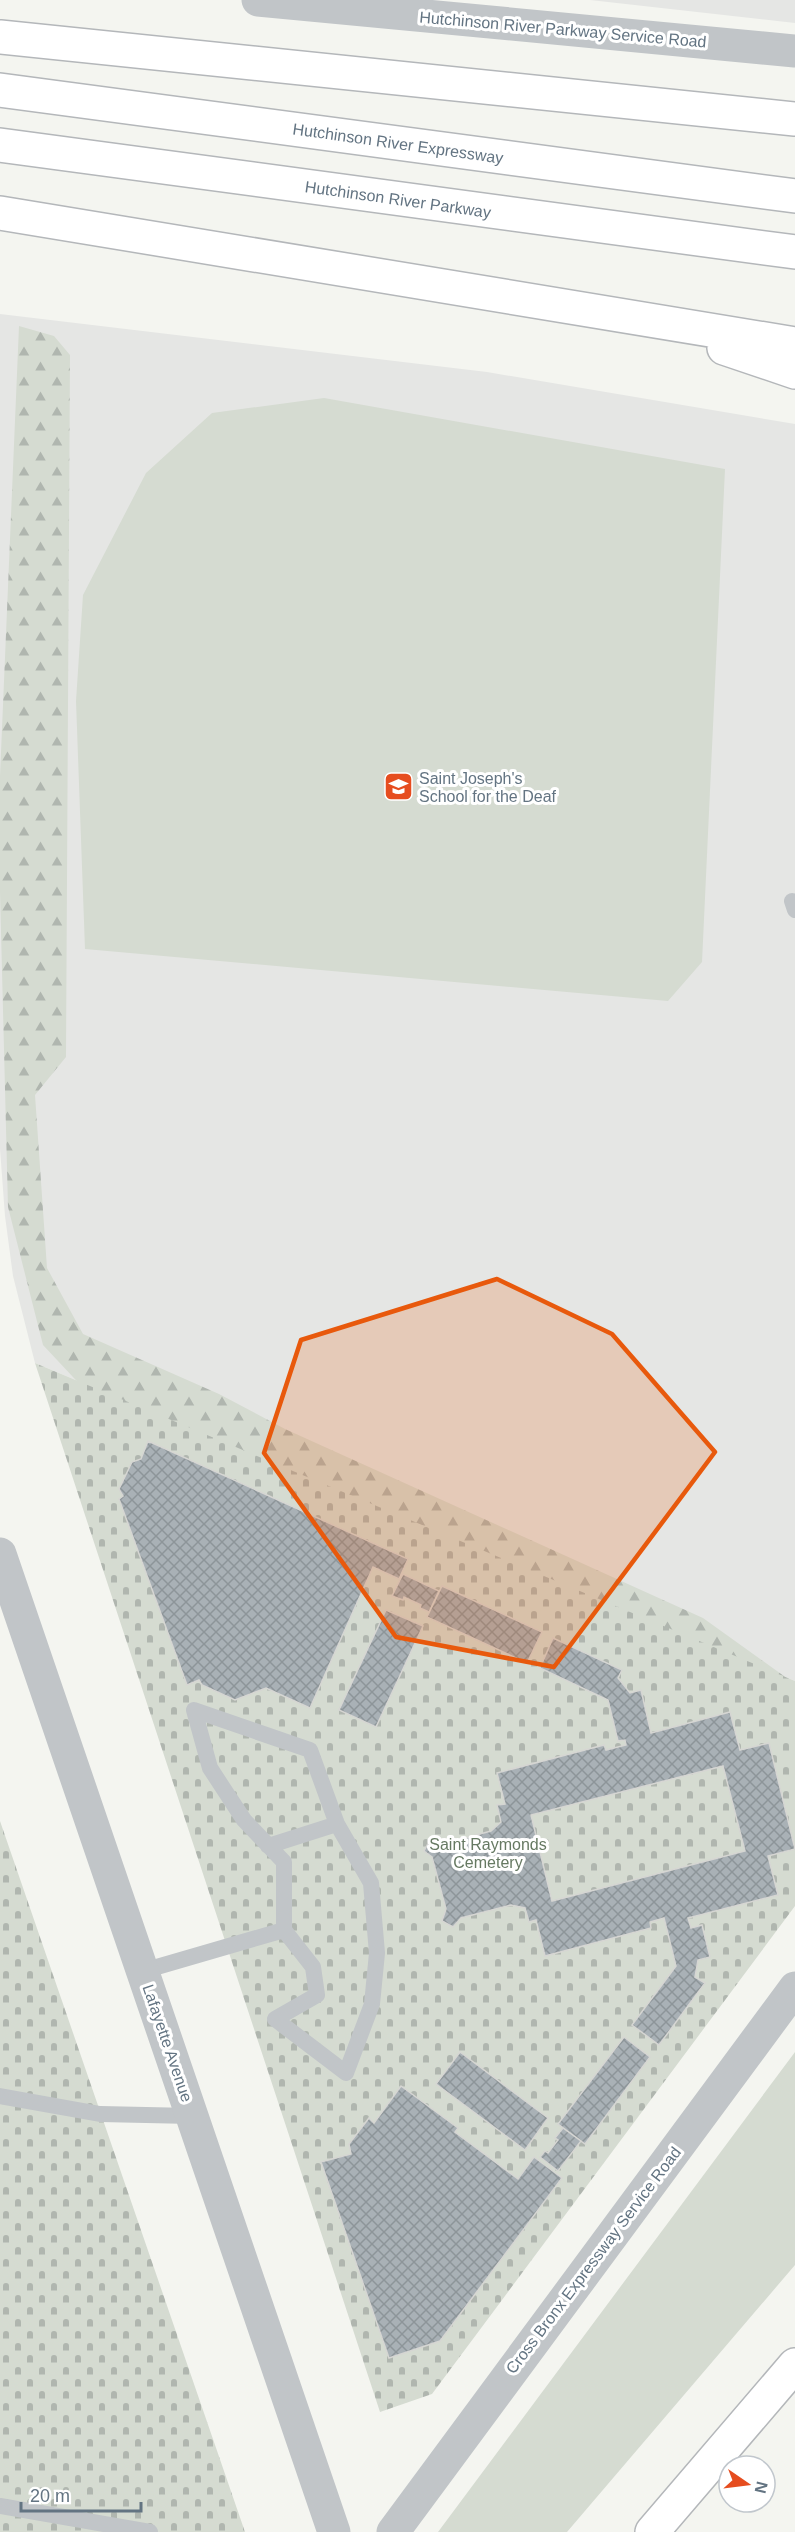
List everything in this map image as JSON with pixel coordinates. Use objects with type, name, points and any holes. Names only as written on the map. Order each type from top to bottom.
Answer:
[{"type":"highway","points":[[0,37],[795,119]]},
{"type":"highway","name":"Hutchinson River Expressway","points":[[0,90],[795,196]]},
{"type":"highway","name":"Hutchinson River Parkway","points":[[0,145],[795,252]]},
{"type":"highway","points":[[0,213],[795,344]]},
{"type":"highway","points":[[632,316],[795,372]]},
{"type":"highway","points":[[652,2532],[795,2365]]},
{"type":"street","name":"Hutchinson River Parkway Service Road","points":[[258,0],[795,51]]},
{"type":"street","name":"Lafayette Avenue","points":[[2,1566],[334,2532]]},
{"type":"street","name":"Cross Bronx Expressway Service Road","points":[[393,2532],[795,1988]]},
{"type":"lane","points":[[194,1710],[310,1750],[337,1824],[371,1883],[377,1953],[372,2004],[346,2073],[275,2019],[317,1995],[313,1967],[284,1930],[284,1862],[244,1820],[210,1768],[194,1710]]},
{"type":"lane","points":[[268,1846],[337,1824]]},
{"type":"lane","points":[[143,1971],[284,1930]]},
{"type":"lane","points":[[0,2096],[100,2114],[192,2116]]},
{"type":"lane","points":[[0,2506],[150,2532]]},
{"type":"highlighted area","points":[[497,1279],[612,1334],[715,1452],[554,1667],[396,1637],[264,1453],[301,1340]]},
{"type":"shaded area","points":[[590,0],[795,0],[795,23]]},
{"type":"shaded area","name":"Saint Joseph's School for the Deaf","points":[[0,314],[487,372],[795,424],[795,1681],[35,1363],[13,1276],[5,1216],[0,1149]]},
{"type":"green space","points":[[19,326],[54,336],[70,355],[66,1057],[35,1095],[47,1268],[83,1334],[219,1394],[285,1429],[703,1618],[795,1684],[102,1408],[43,1345],[8,1207],[0,892],[0,776]]},
{"type":"green space","points":[[324,398],[725,469],[702,962],[668,1001],[85,949],[76,701],[83,595],[146,473],[212,413]]},
{"type":"green space","name":"Saint Raymonds Cemetery","points":[[35,1363],[795,1681],[795,1906],[432,2394],[380,2412]]},
{"type":"green space","points":[[0,1821],[245,2532],[0,2532]]},
{"type":"green space","points":[[795,2052],[795,2265],[567,2532],[438,2532]]},
{"type":"building","points":[[148,1441],[408,1559],[399,1579],[373,1567],[310,1708],[266,1688],[235,1700],[202,1685],[199,1680],[187,1685],[119,1499],[123,1496],[119,1489],[132,1462],[141,1459]]},
{"type":"building","points":[[403,1574],[439,1591],[429,1612],[420,1608],[421,1605],[404,1597],[403,1600],[392,1596]]},
{"type":"building","points":[[442,1586],[542,1632],[527,1663],[427,1617]]},
{"type":"building","points":[[386,1610],[423,1626],[376,1727],[339,1710]]},
{"type":"building","points":[[553,1638],[622,1670],[618,1678],[630,1693],[641,1690],[651,1733],[730,1712],[740,1750],[769,1743],[795,1849],[768,1856],[778,1895],[688,1918],[691,1928],[702,1925],[710,1957],[698,1960],[695,1977],[705,1983],[659,2045],[632,2025],[676,1966],[664,1918],[650,1922],[651,1928],[545,1956],[536,1920],[529,1922],[525,1908],[511,1905],[461,1918],[453,1927],[442,1921],[446,1909],[432,1857],[424,1851],[430,1840],[443,1844],[491,1831],[501,1822],[497,1805],[505,1804],[497,1773],[604,1745],[606,1750],[626,1745],[625,1740],[618,1741],[608,1700],[540,1668]],"holes":[[[723,1766],[745,1851],[552,1901],[531,1815]]]},
{"type":"building","points":[[624,2037],[650,2057],[585,2144],[558,2124]]},
{"type":"building","points":[[460,2052],[548,2118],[525,2150],[436,2084]]},
{"type":"building","points":[[401,2086],[458,2128],[455,2132],[518,2179],[534,2157],[562,2178],[440,2341],[389,2358],[321,2162],[351,2154],[349,2144],[369,2118],[374,2123]]},
{"type":"building","points":[[563,2128],[581,2141],[558,2171],[540,2157],[545,2151],[548,2153],[558,2140],[555,2138]]},
{"type":"place","name":"Saint Joseph's School for the Deaf","points":[[398,787]]}]
